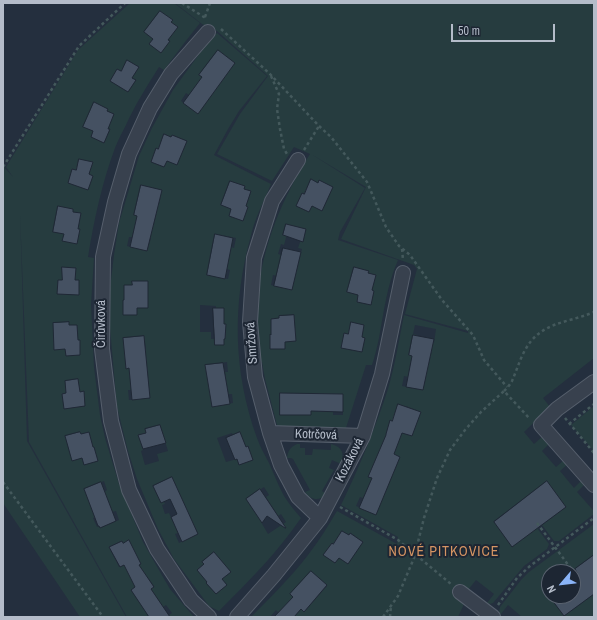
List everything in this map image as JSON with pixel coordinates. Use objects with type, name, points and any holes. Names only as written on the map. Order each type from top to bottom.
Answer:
[{"type":"street","name":"Čirůvková","points":[[209,617],[191,600],[157,549],[129,490],[111,420],[102,349],[103,257],[115,202],[129,154],[150,108],[172,74],[212,26]]},
{"type":"street","name":"Smržová","points":[[296,163],[272,201],[254,258],[250,322],[255,377],[270,433],[281,464],[298,497],[320,518]]},
{"type":"street","name":"Kozáková","points":[[237,617],[274,575],[320,518],[363,436],[382,374],[403,273]]},
{"type":"street","points":[[594,382],[557,409],[541,425],[594,485]]},
{"type":"street","name":"Kotrčová","points":[[270,433],[363,436]]},
{"type":"street","points":[[460,592],[492,616]]},
{"type":"path","points":[[3,167],[79,46],[125,3]]},
{"type":"path","points":[[182,3],[205,17],[212,26],[270,74],[331,137],[367,182],[386,228],[399,246],[410,256],[442,300],[473,335],[484,360],[507,388]]},
{"type":"path","points":[[205,17],[210,3]]},
{"type":"path","points":[[270,74],[279,94],[277,108],[284,149],[296,163],[319,126]]},
{"type":"path","points":[[383,617],[398,596],[415,554],[424,518],[437,478],[450,450],[481,412],[507,388],[531,340],[550,326],[594,312]]},
{"type":"path","points":[[504,391],[533,423],[541,425]]},
{"type":"path","points":[[569,424],[594,404]]},
{"type":"path","points":[[557,409],[594,453]]},
{"type":"path","points":[[3,482],[103,617]]},
{"type":"path","points":[[329,501],[398,540],[460,592]]},
{"type":"path","points":[[492,616],[517,578],[530,566],[594,518]]},
{"type":"path","points":[[537,523],[568,564]]},
{"type":"path","points":[[390,617],[391,605]]},
{"type":"green space","points":[[130,3],[174,3],[200,23],[164,70],[159,67],[137,103],[119,139],[110,161],[102,188],[88,257],[94,258],[91,305],[94,367],[100,415],[105,438],[119,484],[143,542],[170,589],[194,617],[166,617],[172,613],[166,605],[163,607],[151,589],[154,586],[148,578],[131,590],[139,602],[142,600],[149,611],[146,613],[149,617],[127,617],[29,442],[20,213],[27,441],[126,617],[80,617],[3,503],[3,166],[13,177],[6,167],[78,50]],"holes":[[[172,20],[168,40],[169,41],[149,44]],[[127,60],[139,67],[132,78],[136,80],[128,92],[110,81],[117,69],[121,71]],[[94,103],[108,109],[107,111],[114,114],[108,129],[110,130],[104,143],[91,137],[93,131]],[[79,159],[92,162],[89,174],[93,176],[88,190],[68,183],[72,170],[76,170]],[[58,206],[73,209],[73,212],[81,213],[79,229],[63,241],[64,234],[53,232]],[[62,267],[76,268],[75,280],[79,281],[79,295],[57,294],[58,280],[62,280]],[[69,323],[69,325],[77,325],[78,340],[80,341],[80,355],[66,356],[65,349]],[[78,379],[80,392],[84,391],[85,406],[64,409],[66,393],[65,381]],[[80,432],[81,434],[89,432],[98,461],[84,465],[82,458],[72,461],[65,436]],[[104,481],[107,490],[104,492],[112,512],[116,511],[119,520],[100,528],[99,526],[97,527],[93,518],[95,517],[84,489]],[[129,540],[141,564],[124,565],[119,567],[109,547],[121,541],[123,543]]]},
{"type":"green space","points":[[175,3],[594,3],[594,358],[543,398],[550,407],[524,432],[534,444],[543,436],[549,444],[542,451],[556,467],[564,460],[568,464],[560,471],[574,488],[582,480],[585,484],[577,492],[594,510],[594,514],[559,541],[554,541],[542,525],[566,507],[547,482],[494,521],[512,547],[537,528],[549,544],[547,549],[524,566],[493,603],[487,603],[494,594],[476,580],[462,599],[464,604],[458,617],[294,617],[301,609],[304,612],[327,586],[311,571],[293,597],[279,613],[276,610],[270,617],[251,617],[281,587],[312,550],[337,511],[397,544],[398,537],[341,505],[378,419],[388,389],[404,315],[468,333],[468,331],[405,314],[417,269],[414,265],[341,239],[366,187],[311,154],[365,188],[340,232],[338,240],[398,260],[388,289],[373,362],[372,365],[366,365],[346,428],[284,427],[277,425],[262,362],[259,362],[258,297],[260,278],[275,222],[291,187],[310,154],[294,147],[272,181],[217,154],[240,114],[268,76],[217,31],[202,24]],"holes":[[[311,179],[318,183],[319,180],[333,187],[322,211],[312,206],[309,212],[296,206],[302,193],[304,193]],[[286,224],[306,229],[303,242],[300,242],[298,248],[302,249],[292,290],[271,285],[273,275],[277,276],[282,255],[278,254],[281,244],[284,245],[287,234],[283,233]],[[354,267],[369,271],[368,273],[376,275],[372,290],[374,291],[371,305],[357,302],[358,295],[348,292]],[[294,315],[295,341],[285,342],[285,349],[270,349],[271,319],[279,318],[279,316]],[[351,322],[364,325],[362,337],[365,338],[362,352],[341,348],[348,334]],[[415,325],[436,329],[434,343],[430,342],[428,349],[432,350],[429,363],[426,363],[423,376],[426,377],[423,390],[402,386],[404,376],[408,377],[412,356],[409,354],[411,345],[415,346],[417,335],[413,334]],[[280,393],[315,393],[329,397],[329,394],[342,394],[343,415],[333,415],[333,412],[311,411],[290,415],[280,414]],[[406,406],[420,412],[412,436],[402,433],[399,439],[386,434],[390,421],[392,421],[405,409]],[[381,448],[400,457],[395,470],[389,475],[392,476],[376,514],[356,506],[360,497],[363,498],[372,478],[369,477]],[[342,531],[349,535],[351,533],[363,542],[348,564],[339,558],[335,563],[323,555]]]},
{"type":"green space","points":[[217,33],[267,76],[239,111],[214,155],[271,184],[255,222],[245,261],[238,312],[240,363],[243,388],[258,441],[284,496],[301,518],[292,531],[252,578],[219,611],[209,606],[174,559],[158,529],[137,479],[117,407],[110,328],[110,288],[119,223],[139,156],[152,128],[173,90],[200,53]],"holes":[[[218,50],[198,113],[181,101],[186,93],[189,95],[202,77],[200,75]],[[164,134],[171,137],[173,135],[187,141],[177,165],[167,161],[164,167],[151,162],[156,148],[158,149]],[[230,181],[244,186],[244,189],[251,192],[243,221],[229,216],[231,209],[221,205]],[[141,185],[162,190],[159,204],[155,203],[154,210],[157,211],[154,224],[150,224],[147,237],[151,238],[147,251],[127,246],[129,237],[132,237],[137,216],[134,215]],[[215,234],[236,238],[234,248],[231,247],[227,269],[230,270],[228,279],[207,275]],[[148,281],[148,308],[137,308],[137,315],[123,315],[124,285],[132,285]],[[200,305],[224,308],[224,324],[226,324],[225,338],[211,339],[211,332],[200,332]],[[144,336],[146,350],[142,350],[143,357],[146,357],[150,398],[129,400],[128,390],[131,390],[129,368],[126,368],[125,359],[127,347],[124,348],[123,338]],[[227,362],[228,372],[225,372],[228,394],[232,394],[233,403],[212,406],[206,365]],[[160,425],[168,451],[157,454],[159,461],[145,465],[141,451],[143,450],[138,435],[146,433],[145,429]],[[240,432],[246,447],[248,446],[253,460],[239,465],[237,459],[226,462],[217,438]],[[172,477],[178,490],[175,492],[181,497],[198,534],[179,543],[175,534],[178,533],[169,513],[165,514],[162,505],[165,504],[160,494],[157,495],[153,486]],[[264,487],[269,495],[266,497],[278,516],[281,514],[286,522],[268,534],[261,522],[264,520],[253,510],[246,499]],[[214,552],[231,572],[222,579],[227,585],[216,594],[197,570],[204,564],[202,562]]]},
{"type":"green space","points":[[594,406],[594,451],[571,425]]},
{"type":"green space","points":[[297,444],[300,444],[300,448],[305,448],[305,455],[312,455],[313,449],[331,450],[331,444],[338,447],[342,451],[343,457],[341,464],[332,460],[329,468],[334,470],[322,491],[326,494],[321,498],[312,498],[305,492],[310,490],[293,459],[287,458],[290,450]]},
{"type":"green space","points":[[594,524],[594,555],[581,565],[541,564],[541,604],[555,604],[564,616],[594,594],[594,617],[522,617],[508,605],[501,614],[499,612],[500,607],[529,572]]},
{"type":"building","points":[[160,11],[173,20],[171,22],[178,27],[168,40],[170,41],[161,53],[149,44],[153,39],[144,32]]},
{"type":"building","points":[[218,50],[235,63],[198,114],[183,103],[202,77],[199,75]]},
{"type":"building","points":[[127,60],[139,67],[132,78],[136,80],[128,92],[110,81],[117,69],[121,71]]},
{"type":"building","points":[[94,102],[108,109],[107,111],[114,114],[104,143],[91,137],[93,131],[83,127]]},
{"type":"building","points":[[164,134],[171,137],[172,135],[187,141],[177,165],[167,161],[164,167],[151,162],[156,148],[158,149]]},
{"type":"building","points":[[79,159],[93,162],[89,174],[93,176],[88,190],[68,183],[72,169],[76,170]]},
{"type":"building","points":[[311,179],[318,183],[319,180],[333,187],[322,211],[312,206],[309,212],[296,206]]},
{"type":"building","points":[[230,181],[245,186],[244,189],[251,191],[246,206],[248,207],[243,221],[229,216],[231,209],[221,205]]},
{"type":"building","points":[[141,185],[162,190],[147,251],[130,247],[137,216],[134,215]]},
{"type":"building","points":[[58,206],[73,209],[73,212],[81,213],[77,244],[62,241],[64,234],[53,232]]},
{"type":"building","points":[[286,224],[306,229],[303,242],[283,235]]},
{"type":"building","points":[[215,234],[233,238],[225,279],[207,275]]},
{"type":"building","points":[[283,248],[301,252],[292,290],[274,286]]},
{"type":"building","points":[[62,267],[76,268],[75,280],[79,280],[79,295],[57,294],[58,280],[62,280]]},
{"type":"building","points":[[354,267],[369,271],[368,273],[376,275],[372,290],[374,291],[371,305],[357,302],[358,295],[347,292]]},
{"type":"building","points":[[132,281],[148,281],[148,308],[137,308],[137,315],[123,315],[124,285],[132,285]]},
{"type":"building","points":[[213,308],[224,308],[224,324],[226,324],[224,345],[215,345]]},
{"type":"building","points":[[294,315],[296,341],[285,342],[285,349],[270,349],[271,319],[279,318],[279,316]]},
{"type":"building","points":[[69,322],[69,325],[77,325],[78,340],[80,340],[80,355],[66,356],[65,349],[54,350],[53,323]]},
{"type":"building","points":[[351,322],[364,325],[362,337],[365,338],[362,352],[341,348],[344,333],[348,334]]},
{"type":"building","points":[[413,335],[434,339],[423,390],[406,387],[412,356],[409,355]]},
{"type":"building","points":[[144,336],[150,398],[132,400],[129,368],[126,369],[123,338]]},
{"type":"building","points":[[223,363],[230,404],[212,407],[205,365]]},
{"type":"building","points":[[78,379],[80,392],[84,391],[85,406],[64,409],[62,394],[66,393],[65,381]]},
{"type":"building","points":[[280,393],[343,394],[343,412],[311,411],[311,415],[280,415]]},
{"type":"building","points":[[398,404],[421,412],[412,436],[402,433],[394,454],[400,457],[376,515],[359,508],[372,478],[368,477],[386,435],[390,420],[392,421]]},
{"type":"building","points":[[160,425],[166,443],[143,449],[138,435],[146,433],[145,429]]},
{"type":"building","points":[[80,432],[81,434],[89,432],[98,461],[84,465],[82,458],[72,461],[65,436]]},
{"type":"building","points":[[240,432],[246,447],[248,446],[253,460],[239,465],[237,459],[235,460],[226,438]]},
{"type":"building","points":[[172,477],[198,534],[182,542],[171,517],[177,514],[170,499],[161,503],[153,486]]},
{"type":"building","points":[[547,481],[566,507],[512,547],[494,522]]},
{"type":"building","points":[[101,482],[116,521],[100,528],[84,489]]},
{"type":"building","points":[[260,489],[286,528],[267,516],[262,523],[246,499]]},
{"type":"building","points":[[342,531],[349,535],[350,533],[363,542],[348,564],[339,558],[335,563],[323,555]]},
{"type":"building","points":[[129,540],[141,564],[139,565],[154,587],[151,589],[170,617],[149,617],[131,590],[135,587],[124,565],[120,567],[109,547],[122,541],[123,543]]},
{"type":"building","points":[[214,552],[231,572],[222,579],[227,585],[216,594],[197,570],[204,564],[202,562]]},
{"type":"building","points":[[594,555],[594,594],[581,604],[581,565]]},
{"type":"building","points":[[311,571],[327,585],[304,612],[301,609],[294,617],[274,617],[293,597],[290,594]]},
{"type":"building","points":[[555,604],[580,604],[564,616]]},
{"type":"district","name":"NOVÉ PITKOVICE","points":[[444,552]]}]
